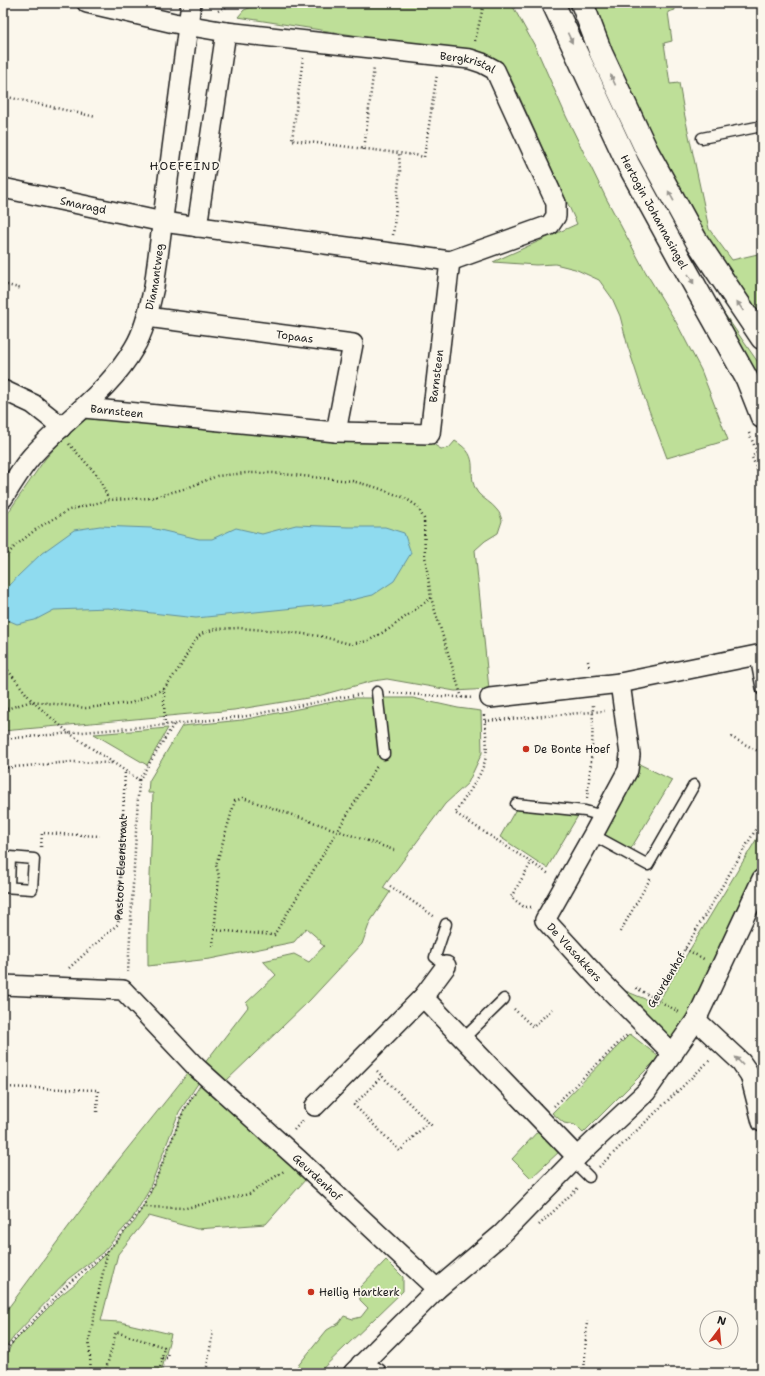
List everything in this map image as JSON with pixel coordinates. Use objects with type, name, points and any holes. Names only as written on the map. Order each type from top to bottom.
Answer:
[{"type":"main road","name":"Hertogin Johannasingel","points":[[553,3],[628,164],[747,379],[762,417]]},
{"type":"main road","name":"Hertogin Johannasingel","points":[[582,3],[601,53],[646,149],[696,240],[762,338]]},
{"type":"street","name":"Bergkristal","points":[[87,3],[189,26],[226,32],[470,59],[495,70],[556,203],[556,216],[550,225],[450,261]]},
{"type":"street","name":"Diamantweg","points":[[3,498],[31,456],[84,408],[114,377],[135,348],[147,318],[154,288],[191,3]]},
{"type":"street","points":[[197,227],[226,32]]},
{"type":"street","name":"Smaragd","points":[[3,188],[163,222]]},
{"type":"street","points":[[163,222],[450,261]]},
{"type":"street","name":"Barnsteen","points":[[84,408],[336,432],[430,434],[450,261]]},
{"type":"street","name":"Topaas","points":[[147,318],[353,344],[336,432]]},
{"type":"street","points":[[3,390],[33,404],[52,418],[61,428]]},
{"type":"street","points":[[486,698],[620,683],[759,654]]},
{"type":"street","name":"De Vlasakkers","points":[[620,683],[630,755],[628,770],[545,920],[599,979],[673,1054]]},
{"type":"street","points":[[364,1370],[438,1289],[502,1234],[575,1159],[646,1092],[696,1020],[762,879]]},
{"type":"street","points":[[315,1106],[423,997],[446,966]]},
{"type":"street","points":[[3,986],[123,990],[201,1071]]},
{"type":"street","points":[[423,997],[541,1120],[575,1159]]},
{"type":"street","points":[[696,1020],[741,1062],[750,1075],[762,1122]]},
{"type":"street","name":"Geurdenhof","points":[[201,1071],[438,1289]]},
{"type":"lane","points":[[702,138],[762,126]]},
{"type":"lane","points":[[759,654],[762,690]]},
{"type":"lane","points":[[377,692],[384,754]]},
{"type":"lane","points":[[593,834],[648,865],[694,785]]},
{"type":"lane","points":[[516,804],[585,810],[603,816]]},
{"type":"lane","points":[[10,857],[34,859],[32,889],[6,887],[10,857]]},
{"type":"lane","points":[[446,924],[435,957],[446,966]]},
{"type":"lane","points":[[463,1039],[504,999]]},
{"type":"lane","points":[[575,1159],[589,1177]]},
{"type":"path","points":[[470,59],[484,3]]},
{"type":"path","points":[[304,54],[292,140],[364,150],[424,157],[437,72]]},
{"type":"path","points":[[364,150],[375,63]]},
{"type":"path","points":[[3,96],[96,117]]},
{"type":"path","points":[[391,253],[400,171],[399,153]]},
{"type":"path","points":[[3,284],[22,289]]},
{"type":"path","points":[[61,428],[66,440],[98,476],[109,500]]},
{"type":"path","points":[[757,452],[752,457],[762,482]]},
{"type":"path","points":[[3,560],[15,546],[39,528],[69,510],[109,500],[151,498],[186,488],[217,476],[272,473],[352,481],[375,487],[405,498],[418,506],[424,519],[425,556],[431,598],[462,698]]},
{"type":"path","points":[[3,710],[32,701],[86,708],[131,703],[164,689],[180,667],[193,643],[201,634],[215,629],[238,628],[280,631],[320,636],[350,644],[368,641],[389,629],[431,598]]},
{"type":"path","points":[[3,664],[32,701],[70,733],[139,780]]},
{"type":"path","points":[[164,689],[165,725]]},
{"type":"path","points":[[3,739],[165,725],[247,716],[337,698],[377,692],[462,698],[486,698],[486,757],[480,773],[455,812],[565,884]]},
{"type":"path","points":[[485,722],[624,710]]},
{"type":"path","points":[[128,972],[139,780],[175,724]]},
{"type":"path","points":[[731,737],[762,753]]},
{"type":"path","points":[[214,930],[274,935],[384,754]]},
{"type":"path","points":[[3,768],[71,762],[114,763]]},
{"type":"path","name":"Pastoor Elsenstraat","points":[[57,987],[56,980],[118,924],[126,770]]},
{"type":"path","points":[[213,946],[219,876],[216,865],[235,800],[243,798],[394,850]]},
{"type":"path","name":"Geurdenhof","points":[[541,1120],[642,1021],[762,819]]},
{"type":"path","points":[[34,859],[41,850],[42,833],[100,836]]},
{"type":"path","points":[[531,862],[511,897],[524,907],[531,907]]},
{"type":"path","points":[[620,932],[656,869],[648,865]]},
{"type":"path","points":[[390,886],[446,924]]},
{"type":"path","points":[[504,999],[533,1027],[552,1009]]},
{"type":"path","points":[[538,1226],[724,1046]]},
{"type":"path","points":[[363,1058],[432,1126]]},
{"type":"path","points":[[3,1352],[71,1281],[108,1250],[143,1207],[201,1071]]},
{"type":"path","points":[[382,1076],[354,1105],[400,1150],[428,1122]]},
{"type":"path","points":[[3,1087],[98,1090],[97,1113]]},
{"type":"path","points":[[280,1144],[315,1106]]},
{"type":"path","points":[[143,1207],[186,1208],[249,1194],[299,1160]]},
{"type":"path","points":[[91,1373],[89,1342],[108,1250]]},
{"type":"path","points":[[584,1373],[587,1321]]},
{"type":"path","points":[[207,1367],[213,1331]]},
{"type":"path","points":[[105,1373],[116,1332],[164,1347],[159,1373]]},
{"type":"path","points":[[162,1358],[167,1358],[168,1352]]},
{"type":"path","points":[[3,1369],[30,1373]]},
{"type":"green space","points":[[262,3],[511,3],[536,48],[566,116],[606,198],[645,271],[676,322],[701,370],[728,440],[667,458],[646,402],[628,347],[620,316],[612,298],[599,280],[575,269],[555,264],[536,265],[493,262],[577,224],[509,74],[499,62],[486,56],[238,17],[244,10]]},
{"type":"green space","points":[[587,3],[674,3],[675,10],[668,12],[672,41],[664,43],[670,84],[679,83],[709,229],[732,260],[762,253],[762,326],[696,234]]},
{"type":"green space","points":[[714,299],[762,368],[762,396]]},
{"type":"green space","points":[[89,417],[431,443],[441,449],[449,448],[455,441],[464,447],[469,453],[471,460],[474,486],[478,493],[500,514],[502,521],[498,533],[485,541],[475,550],[489,689],[455,691],[387,679],[373,681],[314,697],[234,710],[3,731],[3,520],[45,459],[70,431]]},
{"type":"green space","points":[[353,698],[413,698],[458,708],[481,711],[482,753],[468,783],[445,804],[383,888],[390,892],[370,922],[362,944],[309,1001],[224,1083],[204,1064],[248,1007],[246,1003],[276,975],[263,961],[294,954],[309,962],[324,946],[320,943],[321,941],[306,928],[294,942],[210,959],[148,966],[153,793],[148,793],[149,781],[182,726],[242,720]]},
{"type":"green space","points":[[168,728],[147,765],[94,734]]},
{"type":"green space","points":[[635,762],[672,780],[630,850],[598,833]]},
{"type":"green space","points":[[516,809],[579,814],[547,868],[500,837]]},
{"type":"green space","points":[[762,830],[762,872],[682,1053],[611,985],[657,1004]]},
{"type":"green space","points":[[630,1034],[659,1057],[583,1133],[575,1125],[564,1123],[552,1113]]},
{"type":"green space","points":[[188,1073],[199,1082],[179,1112],[148,1192],[132,1219],[102,1253],[68,1279],[17,1333],[3,1351],[3,1315],[112,1168]]},
{"type":"green space","points":[[201,1084],[306,1179],[266,1224],[197,1229],[149,1216],[118,1254],[101,1321],[120,1322],[171,1334],[161,1373],[3,1373],[3,1364],[11,1345],[105,1254],[135,1221],[150,1194],[182,1114]]},
{"type":"green space","points":[[539,1130],[560,1151],[531,1178],[512,1159]]},
{"type":"green space","points":[[386,1260],[403,1277],[403,1291],[318,1373],[292,1373],[327,1330],[339,1323],[344,1316],[353,1319],[361,1317],[368,1308],[360,1300],[359,1288]]},
{"type":"water","points":[[296,525],[385,527],[404,533],[411,553],[394,581],[373,595],[334,604],[196,618],[108,608],[54,610],[35,620],[17,624],[3,618],[3,593],[42,553],[74,530],[100,526],[151,528],[199,539],[212,539],[236,528],[262,534]]},
{"type":"place","name":"De Bonte Hoef","points":[[526,749]]},
{"type":"place","name":"Heilig Hartkerk","points":[[311,1292]]},
{"type":"district","name":"HOEFEIND","points":[[185,166]]}]
